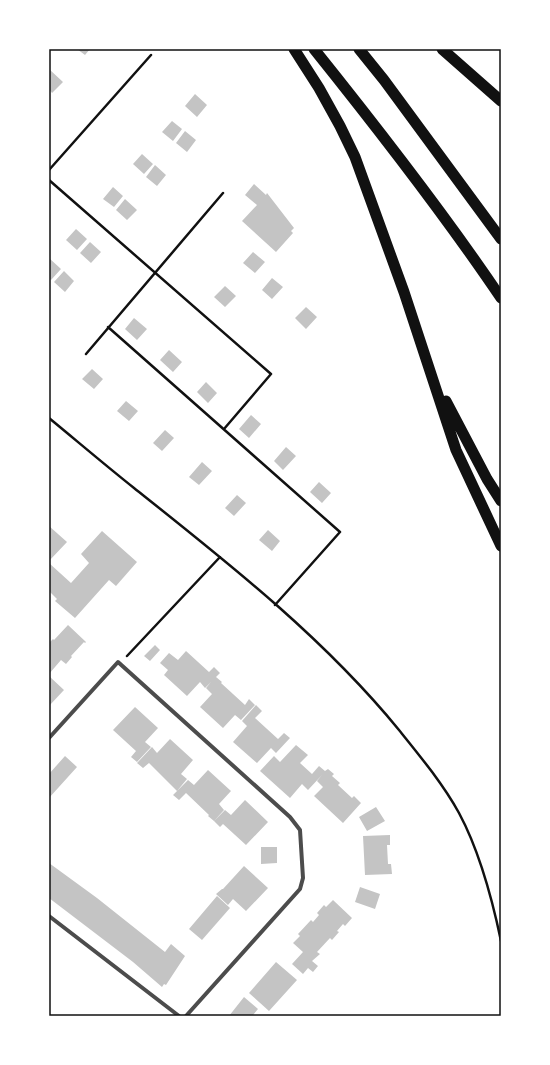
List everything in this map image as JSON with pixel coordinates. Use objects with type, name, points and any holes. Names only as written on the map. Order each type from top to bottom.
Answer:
[{"type":"highway","points":[[294,49],[319,88],[355,157],[434,379],[456,450],[501,546]]},
{"type":"highway","points":[[314,49],[366,113],[422,186],[501,298]]},
{"type":"highway","points":[[359,49],[384,80],[501,239]]},
{"type":"highway","points":[[442,49],[501,101]]},
{"type":"highway","points":[[434,379],[487,479],[501,501]]},
{"type":"street","points":[[49,738],[118,662],[290,817],[300,830],[304,878],[300,889],[186,1016]]},
{"type":"street","points":[[49,916],[179,1016]]},
{"type":"path","points":[[49,170],[151,55]]},
{"type":"path","points":[[49,180],[271,374],[224,429]]},
{"type":"path","points":[[86,354],[223,193]]},
{"type":"path","points":[[108,327],[340,532],[276,605]]},
{"type":"path","points":[[49,418],[132,487],[203,541],[320,645],[378,705],[437,780],[458,813],[476,851],[489,892],[501,941]]},
{"type":"path","points":[[118,662],[127,656],[220,557]]},
{"type":"building","points":[[77,49],[90,49],[85,55]]},
{"type":"building","points":[[49,69],[63,82],[52,93],[49,89]]},
{"type":"building","points":[[195,94],[207,105],[197,117],[185,106]]},
{"type":"building","points":[[172,121],[182,129],[173,141],[162,132]]},
{"type":"building","points":[[185,131],[196,140],[187,152],[176,143]]},
{"type":"building","points":[[142,154],[153,164],[144,174],[133,164]]},
{"type":"building","points":[[155,165],[166,175],[157,186],[146,177]]},
{"type":"building","points":[[254,184],[266,195],[267,193],[294,228],[291,231],[293,233],[276,252],[242,221],[257,205],[245,195]]},
{"type":"building","points":[[113,187],[123,196],[114,207],[103,199]]},
{"type":"building","points":[[125,199],[137,210],[127,220],[116,210]]},
{"type":"building","points":[[76,229],[87,239],[77,250],[66,240]]},
{"type":"building","points":[[90,242],[101,252],[91,263],[80,253]]},
{"type":"building","points":[[253,252],[265,262],[255,273],[243,263]]},
{"type":"building","points":[[49,258],[61,269],[51,280],[49,278]]},
{"type":"building","points":[[64,271],[74,281],[65,292],[54,282]]},
{"type":"building","points":[[272,278],[283,287],[272,299],[262,290]]},
{"type":"building","points":[[225,286],[236,296],[225,307],[214,297]]},
{"type":"building","points":[[306,307],[317,317],[306,329],[295,318]]},
{"type":"building","points":[[134,318],[147,329],[137,340],[125,329]]},
{"type":"building","points":[[169,350],[182,362],[173,372],[160,360]]},
{"type":"building","points":[[92,369],[103,379],[94,389],[82,379]]},
{"type":"building","points":[[206,382],[217,393],[208,403],[197,392]]},
{"type":"building","points":[[126,401],[138,411],[129,421],[117,411]]},
{"type":"building","points":[[251,415],[261,424],[249,438],[239,429]]},
{"type":"building","points":[[165,430],[174,438],[162,451],[153,443]]},
{"type":"building","points":[[286,447],[296,456],[283,470],[274,461]]},
{"type":"building","points":[[202,462],[212,471],[199,485],[189,477]]},
{"type":"building","points":[[319,482],[331,493],[322,503],[310,492]]},
{"type":"building","points":[[237,495],[246,503],[234,516],[225,508]]},
{"type":"building","points":[[49,526],[67,542],[49,561]]},
{"type":"building","points":[[268,530],[280,541],[272,551],[259,540]]},
{"type":"building","points":[[102,531],[137,562],[116,586],[109,580],[75,618],[55,601],[57,599],[49,591],[49,563],[71,583],[89,563],[81,554]]},
{"type":"building","points":[[68,625],[86,642],[84,642],[71,656],[72,657],[66,664],[61,660],[49,674],[49,643],[53,639],[54,640]]},
{"type":"building","points":[[155,645],[160,650],[150,661],[144,656]]},
{"type":"building","points":[[186,651],[209,672],[214,667],[220,673],[216,677],[245,705],[249,699],[255,705],[241,720],[235,715],[223,728],[200,707],[212,694],[206,688],[211,682],[205,688],[200,682],[187,696],[164,675],[168,670],[160,663],[169,653],[178,660]]},
{"type":"building","points":[[49,676],[64,690],[49,706]]},
{"type":"building","points":[[256,705],[262,711],[255,718],[278,739],[284,733],[290,738],[276,753],[271,748],[257,763],[233,742],[247,726],[242,721]]},
{"type":"building","points":[[135,707],[158,728],[145,742],[151,747],[137,762],[131,757],[136,751],[113,730]]},
{"type":"building","points":[[170,739],[193,760],[181,774],[187,779],[177,791],[149,763],[143,768],[137,763],[152,747],[157,753]]},
{"type":"building","points":[[296,745],[308,755],[300,763],[312,774],[319,766],[325,771],[328,769],[334,774],[332,776],[340,783],[338,785],[352,798],[354,796],[361,803],[343,823],[314,796],[323,787],[317,781],[322,775],[308,790],[302,784],[290,798],[260,771],[274,756],[280,762]]},
{"type":"building","points":[[65,756],[77,767],[49,798],[49,774]]},
{"type":"building","points":[[208,770],[231,791],[219,804],[224,810],[214,821],[186,793],[179,800],[173,795],[188,780],[194,785]]},
{"type":"building","points":[[245,800],[268,822],[246,845],[223,824],[220,827],[214,821],[225,810],[231,815]]},
{"type":"building","points":[[376,807],[385,821],[367,831],[359,817]]},
{"type":"building","points":[[390,835],[390,845],[387,845],[388,864],[391,864],[392,874],[365,875],[363,836]]},
{"type":"building","points":[[261,847],[277,847],[277,863],[261,864]]},
{"type":"building","points":[[49,863],[97,898],[165,952],[171,944],[185,956],[166,985],[164,984],[162,987],[133,962],[49,898]]},
{"type":"building","points":[[244,866],[268,888],[246,911],[233,899],[228,905],[216,894],[223,889]]},
{"type":"building","points":[[360,887],[380,894],[375,909],[355,902]]},
{"type":"building","points":[[217,896],[230,908],[202,940],[189,929]]},
{"type":"building","points":[[333,900],[352,918],[345,926],[343,924],[337,931],[339,932],[332,940],[330,938],[317,952],[320,954],[312,961],[318,966],[313,972],[308,968],[303,974],[292,964],[303,952],[293,943],[300,936],[298,934],[311,920],[313,922],[319,915],[317,913],[324,905],[326,907]]},
{"type":"building","points":[[276,962],[297,980],[269,1011],[249,993]]},
{"type":"building","points":[[244,997],[258,1009],[253,1015],[229,1016]]}]
